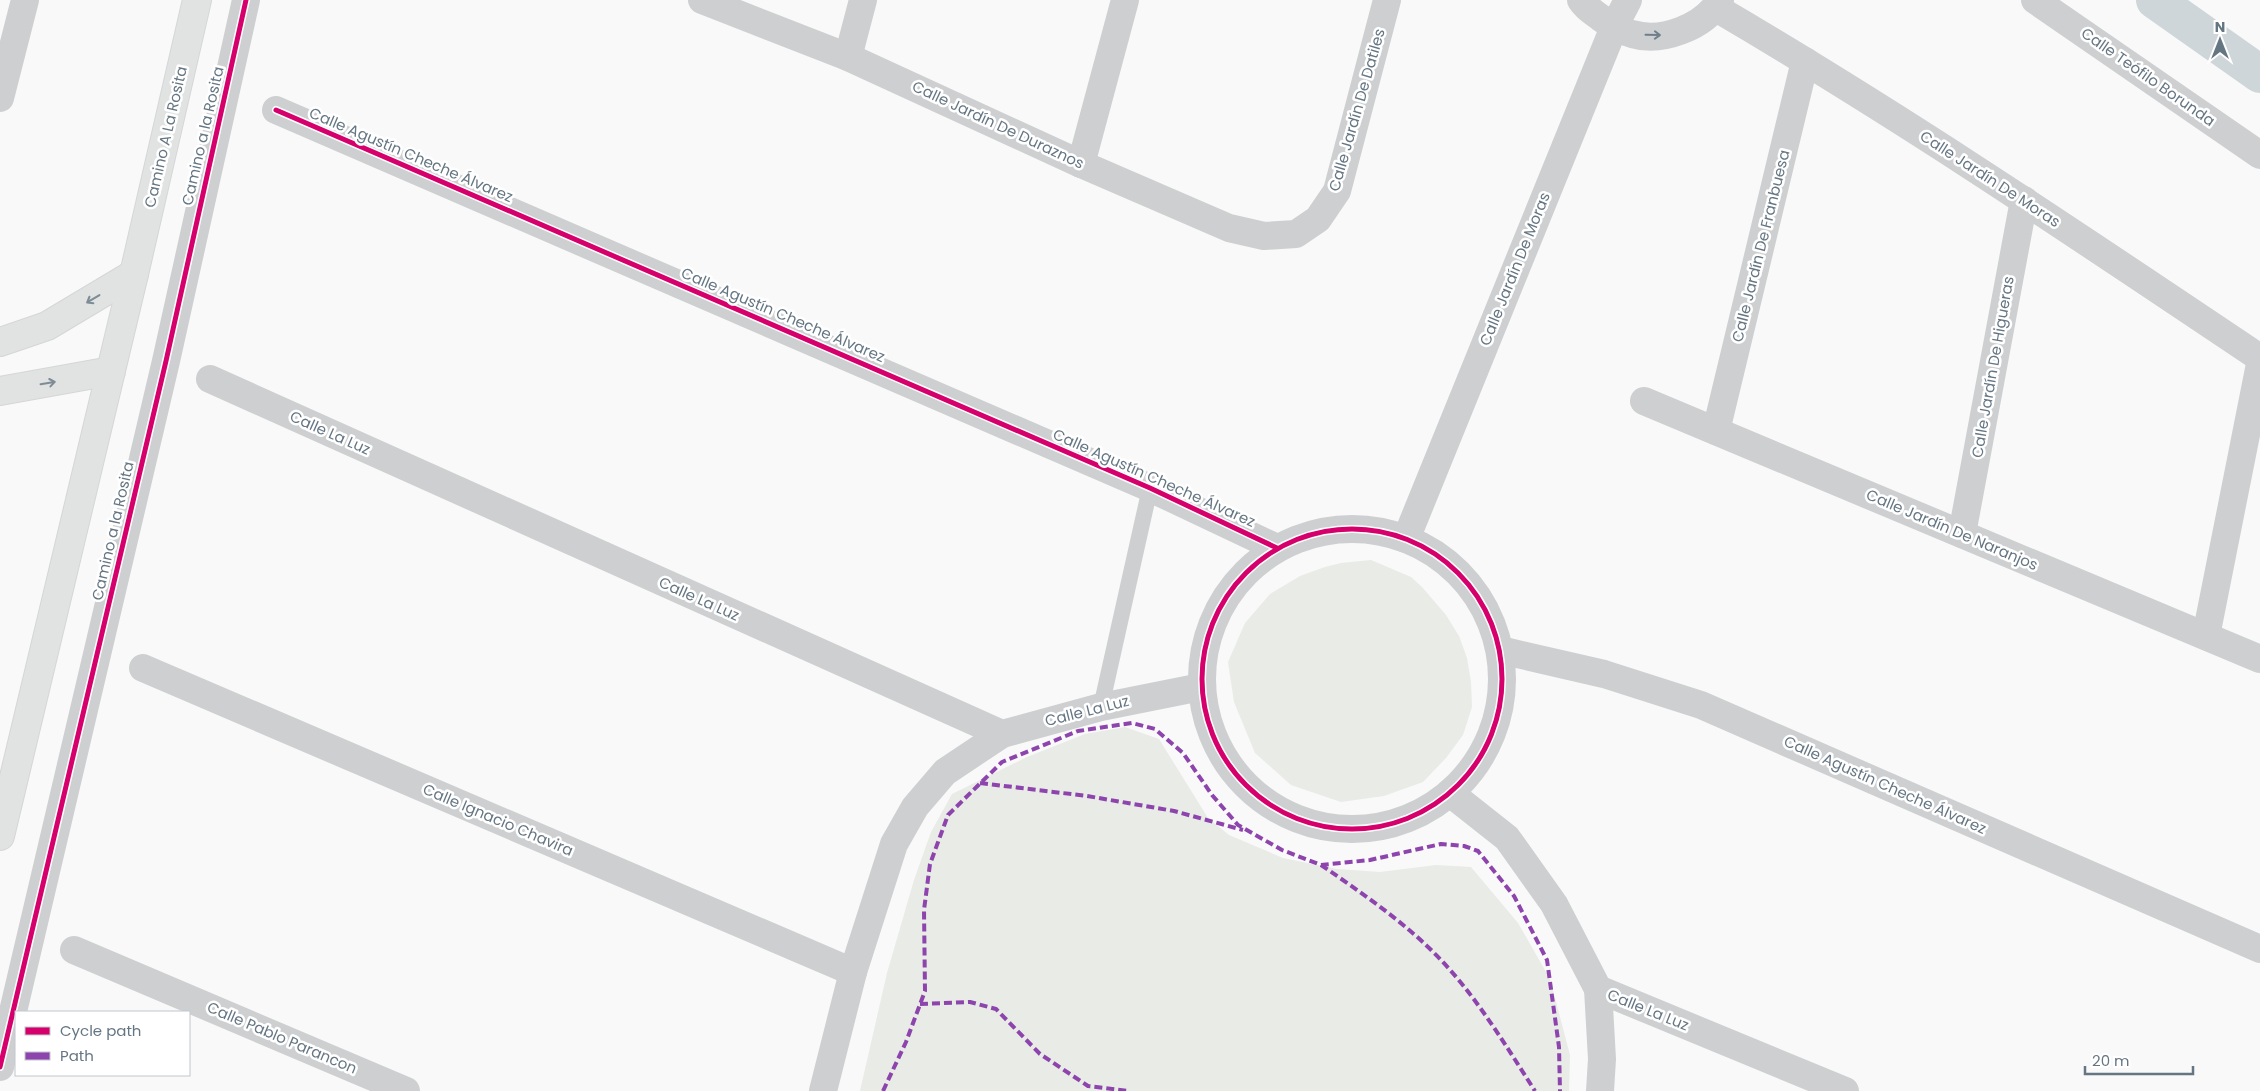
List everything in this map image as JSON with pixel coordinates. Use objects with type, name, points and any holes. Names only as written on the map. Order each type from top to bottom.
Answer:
[{"type":"street","points":[[0,98],[25,0]]},
{"type":"street","name":"Camino A La Rosita","points":[[134,274],[197,0]]},
{"type":"street","name":"Camino a la Rosita","points":[[0,1067],[166,361],[246,0]]},
{"type":"street","name":"Calle Jardín De Duraznos","points":[[702,0],[848,57],[1081,164],[1229,228],[1264,236],[1296,234]]},
{"type":"street","points":[[848,57],[862,0]]},
{"type":"street","points":[[1081,164],[1125,0]]},
{"type":"street","name":"Calle Jardín De Datiles","points":[[1296,234],[1318,219],[1337,190],[1387,0]]},
{"type":"street","points":[[1581,0],[1584,6],[1614,27],[1633,35],[1663,35],[1692,26],[1718,4]]},
{"type":"street","name":"Calle Jardín De Moras","points":[[1406,539],[1614,27],[1628,0]]},
{"type":"street","name":"Calle Teófilo Borunda","points":[[2035,0],[2260,155]]},
{"type":"street","name":"Calle Jardín De Moras","points":[[1718,4],[2024,200],[2260,358]]},
{"type":"street","name":"Calle Jardín De Franbuesa","points":[[1716,431],[1805,60]]},
{"type":"street","name":"Calle Agustín Cheche Álvarez","points":[[276,110],[1150,488],[1277,548]]},
{"type":"street","name":"Calle Jardín De Higueras","points":[[1962,534],[2024,200]]},
{"type":"street","points":[[0,342],[47,326],[134,274]]},
{"type":"street","points":[[0,836],[134,274]]},
{"type":"street","points":[[2206,636],[2260,364]]},
{"type":"street","points":[[0,391],[111,371]]},
{"type":"street","name":"Calle La Luz","points":[[210,379],[1002,734],[1101,706],[1201,687]]},
{"type":"street","name":"Calle Jardín De Naranjos","points":[[1644,401],[2260,659]]},
{"type":"street","points":[[1362,530],[1406,539],[1439,557],[1467,582],[1488,614],[1500,650],[1502,689],[1495,728],[1477,764],[1450,793],[1409,819],[1362,829],[1315,825],[1271,807],[1235,775],[1211,734],[1201,687],[1206,640],[1222,604],[1246,572],[1277,548],[1318,533],[1362,530]]},
{"type":"street","name":"Calle Agustín Cheche Álvarez","points":[[1500,650],[1604,674],[1701,705],[2260,949]]},
{"type":"street","name":"Calle Ignacio Chavira","points":[[143,668],[853,972]]},
{"type":"street","points":[[823,1091],[853,972],[894,844],[914,807],[945,772],[1002,734]]},
{"type":"street","name":"Calle La Luz","points":[[1450,793],[1507,838],[1554,904],[1598,989],[1845,1091]]},
{"type":"street","name":"Calle Pablo Parancon","points":[[74,950],[406,1091]]},
{"type":"street","points":[[1598,989],[1602,1059],[1600,1091]]},
{"type":"lane","points":[[1101,706],[1150,488]]},
{"type":"shaded area","points":[[1371,560],[1411,577],[1446,615],[1459,636],[1467,658],[1471,682],[1472,707],[1463,735],[1446,758],[1423,782],[1384,796],[1341,802],[1291,785],[1255,753],[1234,702],[1228,662],[1245,623],[1270,594],[1300,576],[1325,567],[1341,563]]},
{"type":"shaded area","points":[[1125,727],[1159,739],[1208,818],[1229,835],[1283,858],[1337,869],[1380,872],[1436,865],[1471,867],[1518,923],[1550,979],[1570,1055],[1569,1091],[860,1091],[887,973],[914,880],[931,832],[952,794],[1027,757],[1085,734]]},
{"type":"waterway","points":[[2155,0],[2260,74]]},
{"type":"marked path","points":[[883,1091],[906,1042],[925,991],[924,910],[930,864],[948,815],[1002,762],[1078,731],[1132,723],[1155,729],[1183,753],[1212,795],[1238,825],[1282,850],[1321,865],[1370,860],[1441,844],[1464,846],[1478,851],[1514,896],[1547,960],[1559,1047],[1560,1091]]},
{"type":"marked path","points":[[980,783],[1087,796],[1174,811],[1243,830]]},
{"type":"marked path","points":[[1321,865],[1399,922],[1441,960],[1479,1007],[1535,1091]]},
{"type":"marked path","points":[[920,1004],[970,1002],[996,1009],[1040,1054],[1088,1086],[1129,1091]]},
{"type":"cycle path","points":[[0,1067],[166,361],[246,0]]},
{"type":"cycle path","points":[[276,110],[1150,488],[1277,548]]},
{"type":"cycle path","points":[[1352,529],[1381,532],[1409,541],[1423,547],[1458,573],[1484,608],[1490,622],[1499,650],[1502,679],[1499,708],[1490,736],[1484,750],[1458,785],[1423,811],[1409,817],[1381,826],[1352,829],[1323,826],[1295,817],[1281,811],[1246,785],[1220,750],[1214,736],[1205,708],[1202,679],[1205,650],[1214,622],[1220,608],[1246,573],[1281,547],[1295,541],[1323,532],[1352,529]]}]
